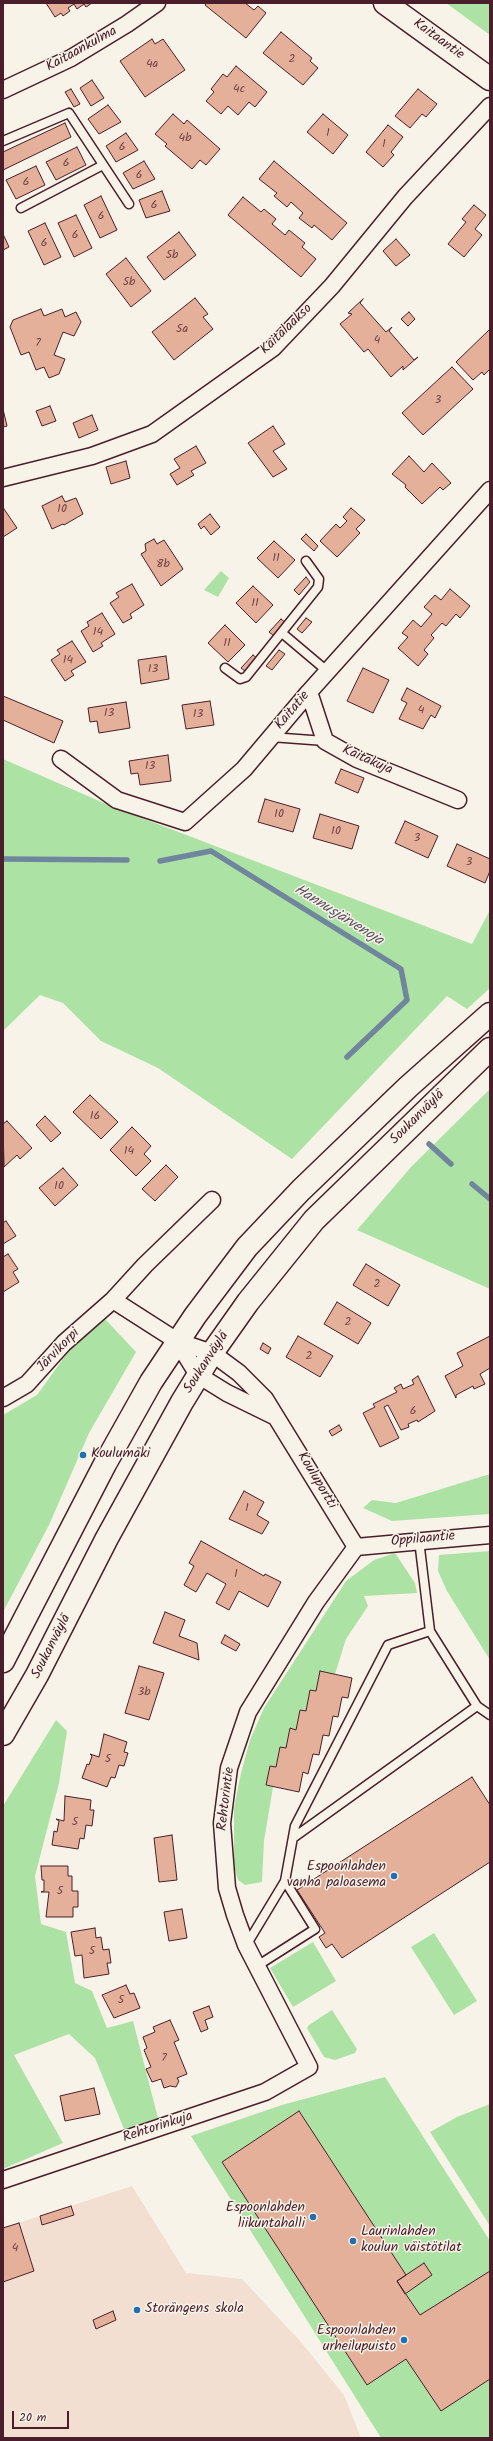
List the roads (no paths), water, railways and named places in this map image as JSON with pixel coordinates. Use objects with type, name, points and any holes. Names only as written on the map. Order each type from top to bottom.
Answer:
[{"type":"main road","name":"Kaitaantie","points":[[385,3],[490,79]]},
{"type":"main road","name":"Soukanväylä","points":[[3,1661],[105,1464],[176,1341],[247,1247],[301,1190],[408,1087],[490,1014]]},
{"type":"main road","name":"Soukanväylä","points":[[3,1734],[38,1675],[107,1538],[198,1375],[212,1353],[269,1274],[314,1220],[490,1049]]},
{"type":"street","name":"Kaitaankulma","points":[[3,90],[71,58],[127,24],[157,3]]},
{"type":"street","name":"Kaitalaakso","points":[[3,478],[92,456],[152,434],[273,348],[332,286],[405,197],[490,106]]},
{"type":"street","name":"Kaitatie","points":[[61,759],[117,800],[185,822],[244,769],[309,692],[490,490]]},
{"type":"street","name":"Kaitakuja","points":[[309,692],[325,741],[357,759],[458,800]]},
{"type":"street","name":"Järvikorpi","points":[[3,1398],[27,1384],[64,1343],[113,1300],[212,1200]]},
{"type":"street","points":[[113,1300],[176,1341]]},
{"type":"street","name":"Kouluportti","points":[[176,1341],[212,1353],[239,1372],[265,1399],[274,1416],[294,1445],[356,1547]]},
{"type":"street","name":"Kouluportti","points":[[176,1341],[198,1375],[227,1393],[274,1416]]},
{"type":"street","name":"Oppilaantie","points":[[356,1547],[418,1540],[490,1535]]},
{"type":"street","name":"Rehtorintie","points":[[309,2067],[246,1945],[227,1888],[223,1852],[222,1823],[229,1768],[248,1712],[316,1602],[356,1547]]},
{"type":"street","name":"Rehtorinkuja","points":[[3,2180],[265,2092],[309,2067]]},
{"type":"lane","points":[[3,141],[69,113],[128,204]]},
{"type":"lane","points":[[21,208],[103,165]]},
{"type":"lane","points":[[225,668],[243,679],[318,587],[319,579],[306,561]]},
{"type":"lane","points":[[282,633],[328,671]]},
{"type":"lane","points":[[271,737],[325,741]]},
{"type":"lane","points":[[418,1540],[430,1632],[477,1706],[490,1715]]},
{"type":"lane","points":[[246,1945],[285,1881],[295,1826],[388,1645],[430,1632]]},
{"type":"lane","points":[[293,1838],[477,1706]]},
{"type":"lane","points":[[257,1966],[315,1929],[285,1881]]},
{"type":"waterway","name":"Hannusjärvenoja","points":[[160,861],[211,851],[401,969],[407,1000],[347,1057]]},
{"type":"waterway","name":"Hannusjärvenoja","points":[[3,859],[127,860]]},
{"type":"waterway","name":"Hannusjärvenoja","points":[[429,1144],[451,1164]]},
{"type":"waterway","name":"Hannusjärvenoja","points":[[472,1184],[490,1199]]},
{"type":"place","name":"Koulumäki","points":[[83,1455]]},
{"type":"place","name":"Espoonlahden vanha paloasema","points":[[394,1876]]},
{"type":"place","name":"Espoonlahden liikuntahalli","points":[[313,2217]]},
{"type":"place","name":"Laurinlahden koulun väistötilat","points":[[353,2241]]},
{"type":"place","name":"Storängens skola","points":[[137,2310]]},
{"type":"place","name":"Espoonlahden urheilupuisto","points":[[404,2340]]}]
